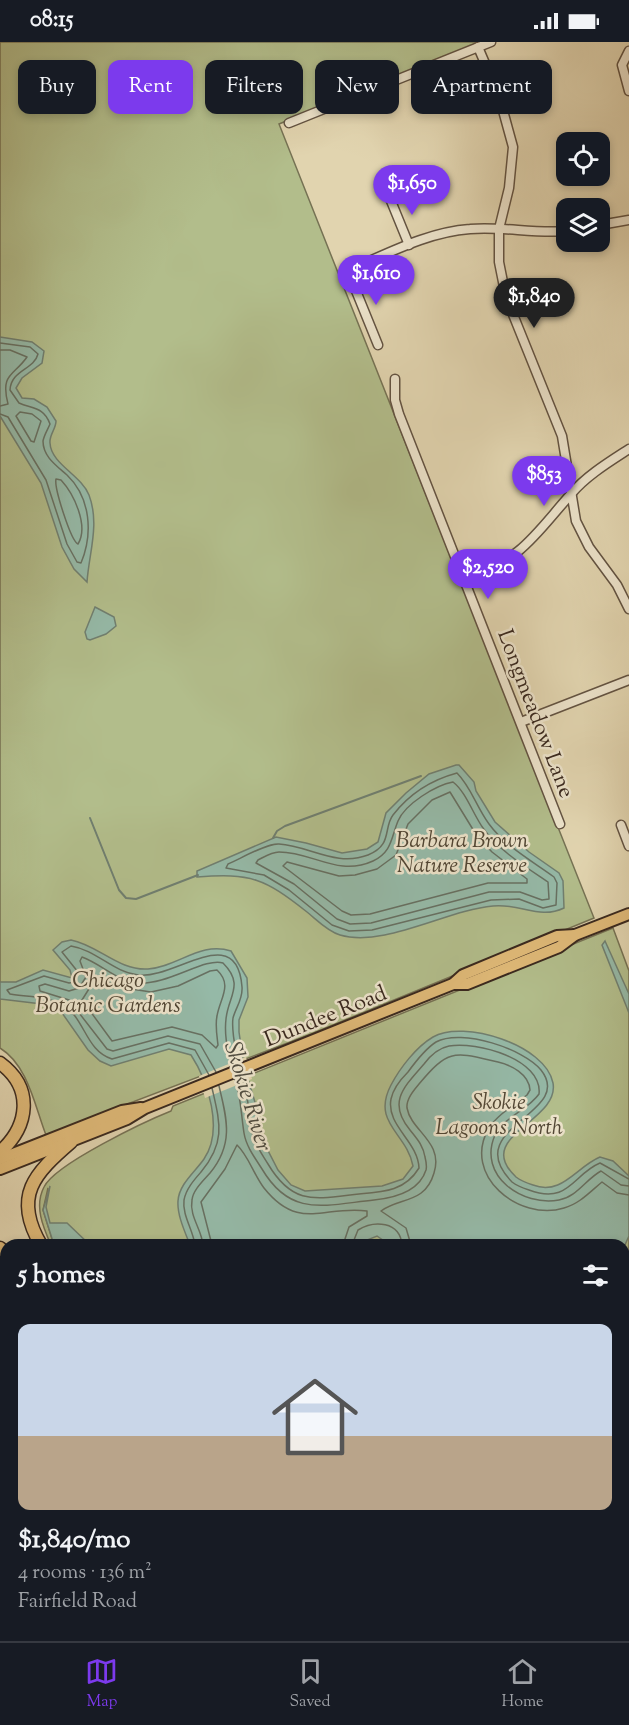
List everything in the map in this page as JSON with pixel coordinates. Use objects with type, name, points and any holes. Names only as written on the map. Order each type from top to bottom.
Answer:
[{"type":"highway","points":[[0,1063],[15,1078],[23,1096],[24,1112],[19,1133],[0,1152]]},
{"type":"highway","points":[[39,1239],[28,1209],[31,1186],[47,1162],[71,1142]]},
{"type":"main road","name":"Dundee Road","points":[[0,1169],[71,1142],[127,1119],[145,1108],[453,984],[467,984],[559,947],[575,935],[629,914]]},
{"type":"main road","name":"Dundee Road","points":[[0,1159],[122,1111],[145,1108]]},
{"type":"street","points":[[289,123],[490,42]]},
{"type":"street","points":[[478,47],[499,96],[513,147],[509,188],[499,229],[499,262],[507,297],[562,436],[573,509],[582,534],[617,585],[629,609]]},
{"type":"street","points":[[629,51],[622,65],[629,90]]},
{"type":"street","points":[[389,196],[409,245]]},
{"type":"street","points":[[610,223],[629,220]]},
{"type":"street","points":[[378,345],[350,272],[351,269],[409,245],[451,231],[499,229],[542,233],[556,232]]},
{"type":"street","name":"Longmeadow Lane","points":[[395,379],[395,400],[399,414],[561,824]]},
{"type":"street","points":[[465,580],[491,570],[524,548],[572,492],[629,449]]},
{"type":"street","points":[[521,722],[629,680]]},
{"type":"street","points":[[621,825],[629,846]]},
{"type":"green space","points":[[0,42],[481,42],[437,60],[411,60],[411,70],[399,75],[399,60],[315,60],[315,109],[279,124],[594,918],[311,1034],[46,1135],[24,1076],[10,1055],[0,1048]]},
{"type":"green space","name":"Skokie Lagoons North","points":[[613,928],[629,971],[629,1239],[55,1239],[44,1208],[48,1188],[43,1210],[52,1239],[48,1239],[41,1216],[40,1202],[44,1187],[52,1178],[82,1155],[171,1111],[173,1106]]},
{"type":"water","points":[[0,337],[32,342],[44,351],[42,363],[22,378],[16,388],[22,398],[34,399],[47,407],[56,421],[50,440],[55,457],[80,481],[89,495],[94,528],[87,582],[74,569],[62,547],[41,483],[0,416]]},
{"type":"water","points":[[95,607],[114,617],[116,626],[106,634],[90,640],[87,639],[85,632]]},
{"type":"water","points":[[459,765],[474,782],[476,791],[495,822],[529,852],[559,873],[563,881],[564,908],[538,912],[493,906],[456,914],[396,933],[357,938],[331,931],[279,892],[256,880],[231,876],[197,877],[197,871],[276,837],[342,853],[367,849],[378,842],[386,813],[406,793],[429,774]]},
{"type":"water","name":"Skokie River","points":[[71,940],[81,943],[137,969],[159,967],[209,949],[231,951],[247,978],[248,997],[239,1020],[239,1032],[244,1066],[257,1109],[258,1131],[278,1170],[291,1185],[305,1191],[382,1186],[403,1179],[413,1166],[410,1155],[388,1119],[385,1109],[386,1098],[391,1085],[404,1065],[421,1046],[433,1037],[446,1032],[463,1031],[502,1039],[520,1047],[536,1057],[547,1069],[553,1083],[552,1097],[544,1108],[510,1140],[504,1150],[505,1163],[516,1177],[543,1187],[552,1187],[561,1184],[600,1157],[613,1161],[629,1176],[628,1239],[381,1239],[377,1236],[370,1239],[188,1239],[179,1212],[179,1195],[184,1184],[204,1159],[213,1134],[208,1092],[191,1055],[169,1049],[111,1066],[100,1061],[88,1050],[60,1010],[42,1004],[0,999],[0,982],[16,982],[43,970],[72,978],[70,970],[53,950],[62,942]]},
{"type":"water","points":[[605,941],[629,994],[629,1013],[602,945]]},
{"type":"water","points":[[50,1186],[46,1207],[50,1223],[67,1223],[84,1239],[52,1239],[43,1210]]},
{"type":"pier","points":[[246,1057],[252,1079],[205,1098],[199,1076]]},
{"type":"waterway","points":[[273,838],[277,831],[285,826],[421,776]]},
{"type":"waterway","points":[[90,818],[119,890],[126,898],[136,899],[198,875]]},
{"type":"park label","name":"Barbara Brown Nature Reserve","points":[[462,852]]},
{"type":"park label","name":"Chicago Botanic Gardens","points":[[108,992]]}]
